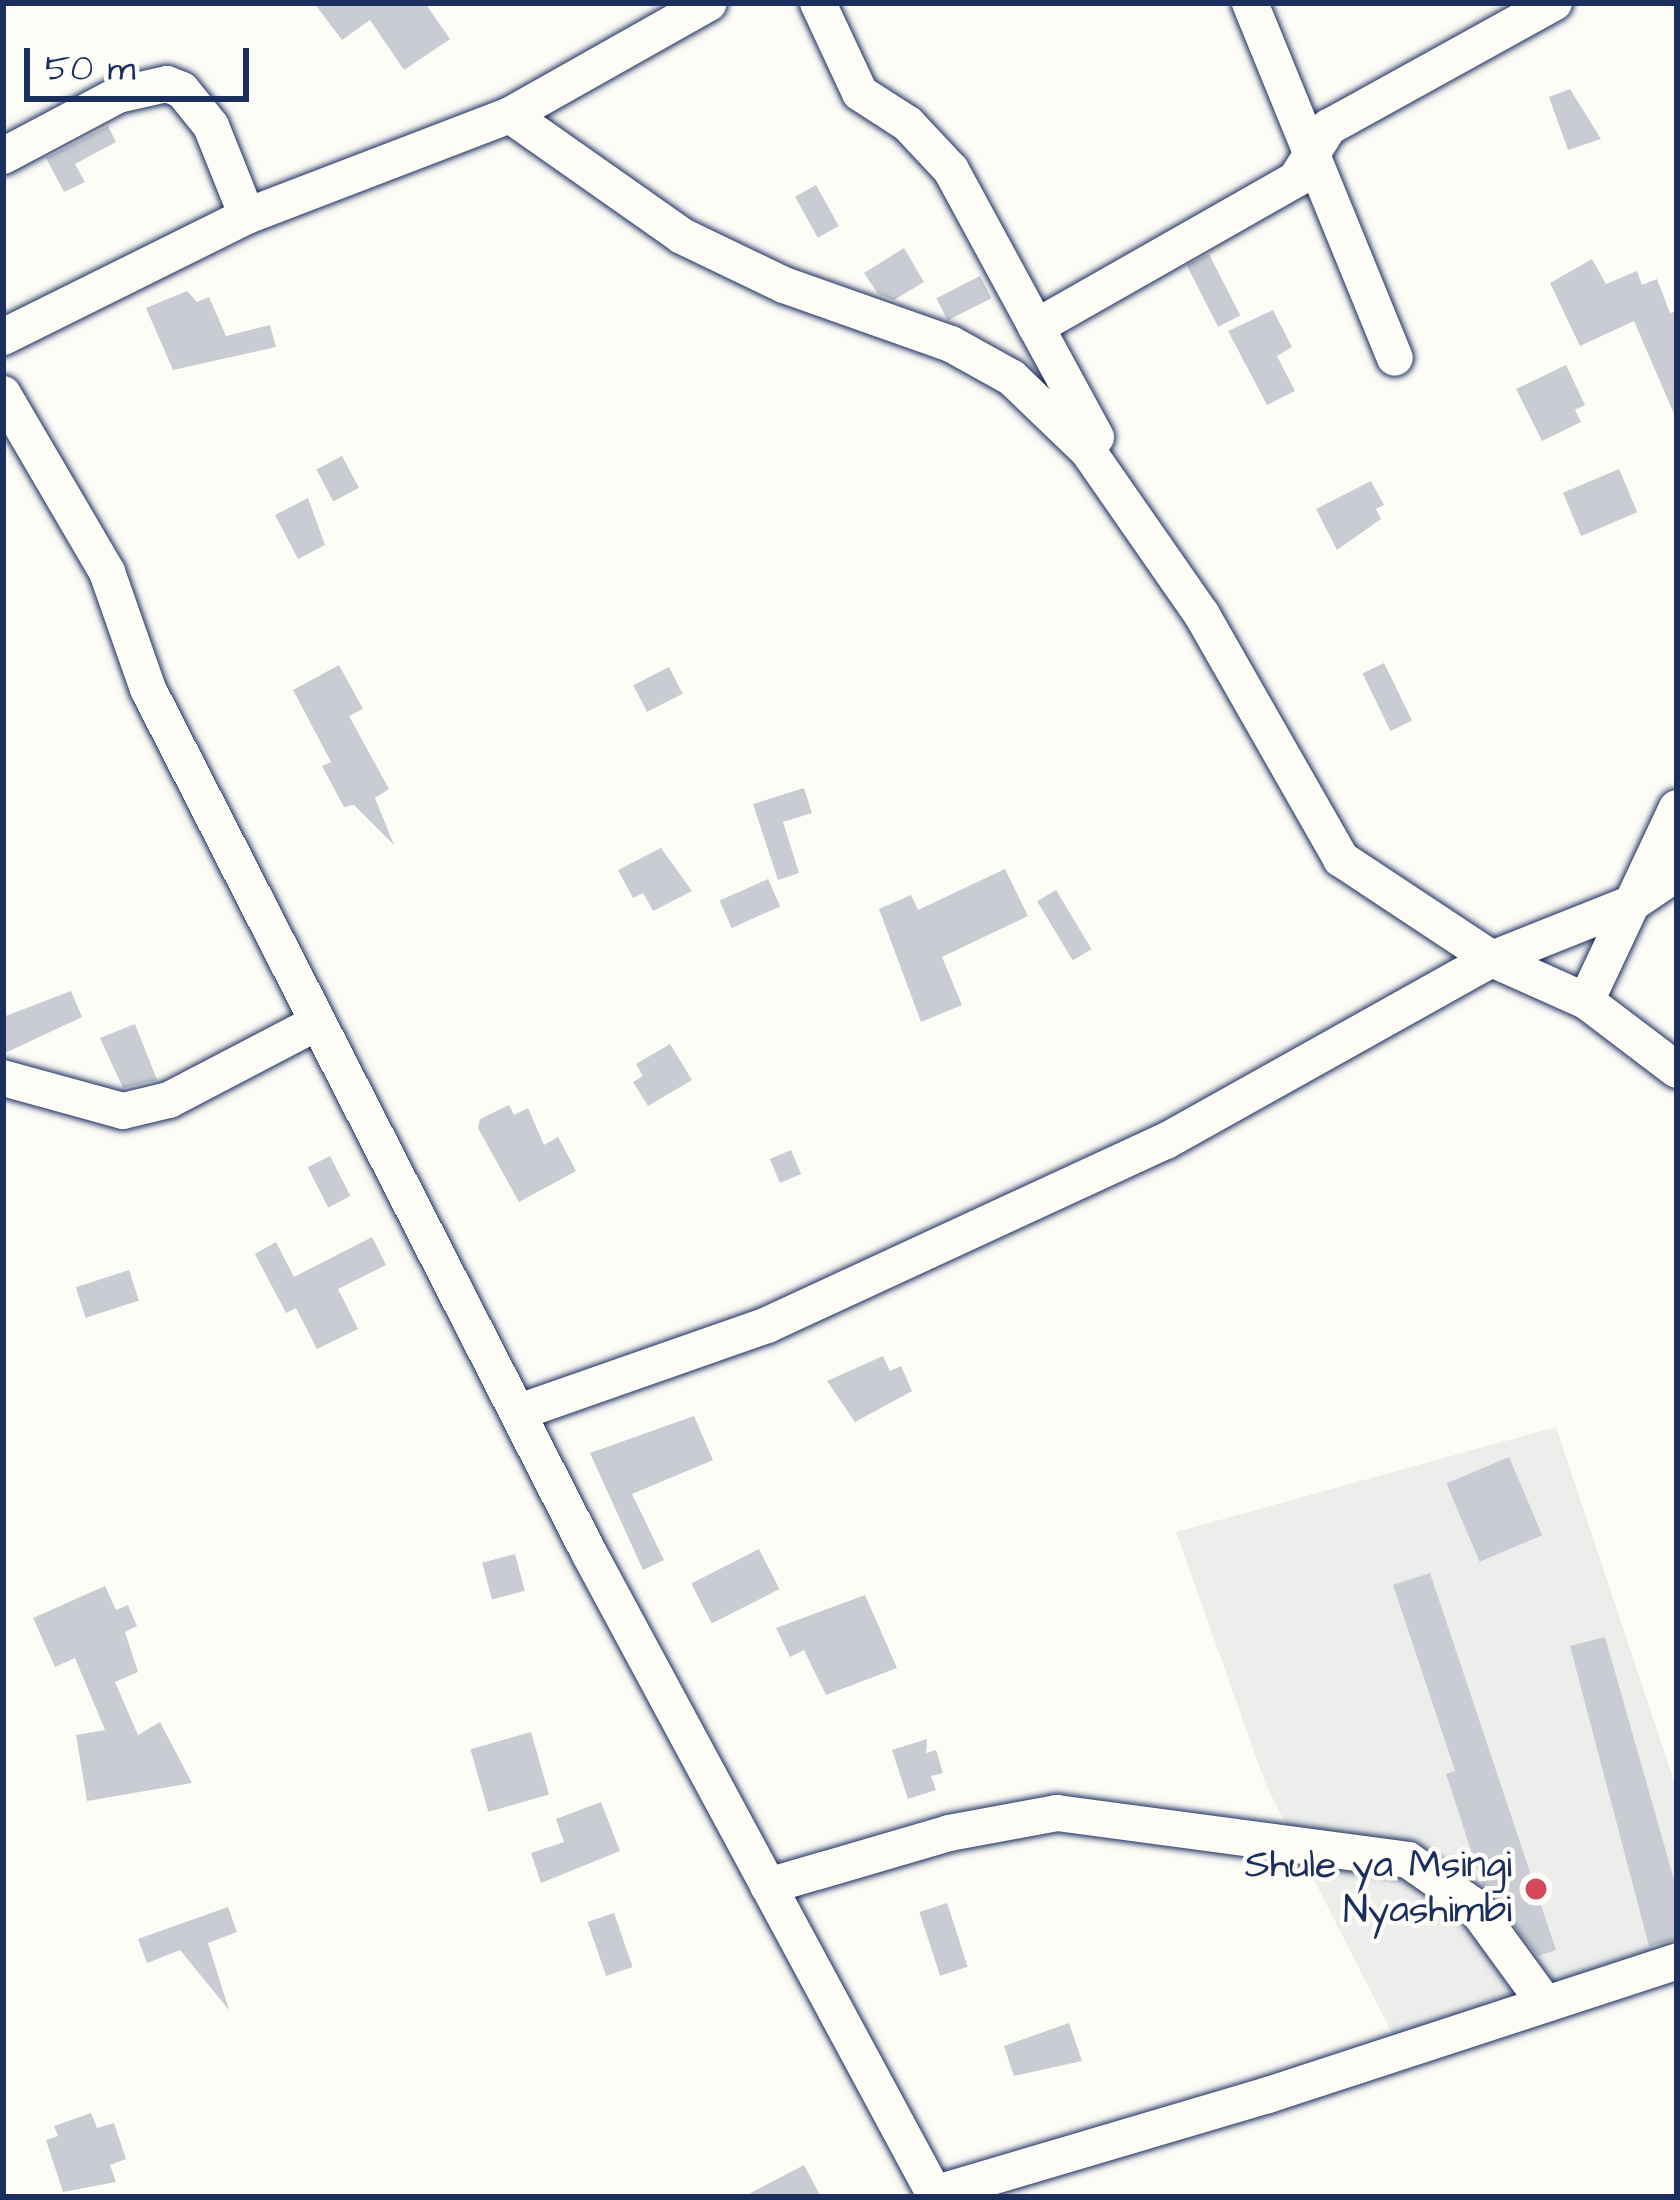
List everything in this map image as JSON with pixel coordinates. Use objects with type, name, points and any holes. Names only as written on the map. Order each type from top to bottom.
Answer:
[{"type":"street","points":[[3,337],[247,216],[510,115],[709,3]]},
{"type":"street","points":[[818,3],[860,93],[908,124],[951,170],[1098,440]]},
{"type":"street","points":[[1250,3],[1396,358]]},
{"type":"street","points":[[1036,327],[1296,179],[1330,128],[1554,3]]},
{"type":"street","points":[[3,156],[118,95],[167,84],[212,126],[247,216]]},
{"type":"street","points":[[510,115],[699,245],[784,285],[951,344],[1012,378],[1088,452],[1202,615],[1341,859],[1492,958],[1586,1000],[1677,1070]]},
{"type":"street","points":[[3,394],[107,572],[148,688],[316,1023],[935,2195],[1268,2096],[1677,1961]]},
{"type":"street","points":[[1586,1000],[1677,808]]},
{"type":"street","points":[[519,1412],[767,1325],[1166,1141],[1492,958],[1633,903],[1677,873]]},
{"type":"street","points":[[3,1078],[123,1112],[169,1100],[316,1023]]},
{"type":"street","points":[[768,1886],[950,1833],[1058,1814],[1408,1860],[1474,1906],[1544,2002]]},
{"type":"shaded area","points":[[1556,1427],[1677,1790],[1677,1953],[1397,2043],[1266,1785],[1176,1532]]},
{"type":"building","points":[[314,3],[425,3],[450,39],[404,70],[370,20],[342,40]]},
{"type":"building","points":[[1570,89],[1601,139],[1568,150],[1549,97]]},
{"type":"building","points":[[108,126],[116,142],[75,164],[85,182],[64,192],[46,158]]},
{"type":"building","points":[[816,185],[839,226],[818,238],[795,197]]},
{"type":"building","points":[[904,248],[924,282],[894,300],[878,294],[864,273]]},
{"type":"building","points":[[1209,254],[1240,315],[1218,327],[1187,265]]},
{"type":"building","points":[[1592,259],[1606,284],[1637,271],[1642,285],[1657,279],[1670,313],[1677,311],[1677,421],[1634,321],[1580,346],[1550,283]]},
{"type":"building","points":[[980,276],[991,298],[948,321],[936,298]]},
{"type":"building","points":[[187,291],[197,302],[209,297],[226,336],[270,325],[276,347],[173,370],[146,308]]},
{"type":"building","points":[[1273,310],[1292,347],[1277,356],[1295,391],[1267,405],[1228,331]]},
{"type":"building","points":[[1566,365],[1585,405],[1575,410],[1581,422],[1542,441],[1516,389]]},
{"type":"building","points":[[342,456],[359,488],[333,501],[316,470]]},
{"type":"building","points":[[1619,469],[1637,512],[1581,536],[1563,493]]},
{"type":"building","points":[[1371,481],[1384,505],[1376,509],[1381,519],[1337,550],[1316,509]]},
{"type":"building","points":[[308,498],[325,545],[298,559],[275,515]]},
{"type":"building","points":[[1384,663],[1412,721],[1390,731],[1362,674]]},
{"type":"building","points":[[339,665],[363,709],[349,716],[389,789],[375,798],[394,845],[354,805],[344,807],[322,766],[331,762],[293,690]]},
{"type":"building","points":[[669,667],[683,694],[647,712],[633,685]]},
{"type":"building","points":[[804,788],[812,813],[783,822],[799,873],[778,880],[753,804]]},
{"type":"building","points":[[661,848],[692,891],[653,911],[643,893],[633,898],[618,870]]},
{"type":"building","points":[[1005,869],[1028,916],[942,957],[962,1005],[921,1022],[879,909],[911,895],[918,910]]},
{"type":"building","points":[[768,879],[780,906],[732,928],[720,901]]},
{"type":"building","points":[[1056,890],[1092,949],[1073,960],[1037,901]]},
{"type":"building","points":[[71,991],[82,1017],[3,1054],[3,1017]]},
{"type":"building","points":[[135,1024],[157,1080],[123,1088],[100,1038]]},
{"type":"building","points":[[670,1044],[692,1080],[648,1106],[633,1082],[643,1076],[636,1064]]},
{"type":"building","points":[[509,1105],[514,1115],[528,1108],[544,1145],[558,1137],[576,1171],[519,1202],[478,1128],[480,1119]]},
{"type":"building","points":[[791,1150],[801,1174],[780,1183],[770,1159]]},
{"type":"building","points":[[330,1156],[350,1196],[328,1207],[308,1167]]},
{"type":"building","points":[[372,1237],[386,1265],[338,1289],[358,1329],[317,1349],[296,1308],[286,1313],[255,1254],[276,1242],[294,1277]]},
{"type":"building","points":[[129,1270],[139,1300],[86,1318],[76,1287]]},
{"type":"building","points":[[883,1356],[890,1371],[901,1366],[912,1391],[855,1422],[827,1381]]},
{"type":"building","points":[[694,1416],[713,1460],[632,1494],[664,1560],[643,1570],[590,1453]]},
{"type":"building","points":[[1509,1457],[1542,1535],[1480,1562],[1446,1484]]},
{"type":"building","points":[[759,1549],[779,1589],[712,1624],[691,1584]]},
{"type":"building","points":[[515,1554],[525,1591],[492,1600],[482,1563]]},
{"type":"building","points":[[1430,1573],[1556,1950],[1538,1956],[1482,1884],[1446,1774],[1455,1771],[1393,1585]]},
{"type":"building","points":[[105,1586],[116,1610],[128,1605],[137,1626],[125,1632],[138,1672],[115,1682],[138,1735],[160,1722],[192,1783],[87,1801],[76,1735],[105,1730],[75,1658],[55,1667],[33,1618]]},
{"type":"building","points":[[865,1595],[897,1668],[826,1695],[804,1650],[790,1657],[776,1628]]},
{"type":"building","points":[[1605,1637],[1677,1890],[1677,1939],[1649,1946],[1570,1646]]},
{"type":"building","points":[[531,1732],[549,1794],[488,1812],[470,1749]]},
{"type":"building","points":[[927,1739],[926,1753],[936,1750],[943,1773],[931,1776],[936,1790],[908,1799],[892,1750]]},
{"type":"building","points":[[601,1802],[620,1851],[541,1883],[531,1853],[564,1842],[556,1819]]},
{"type":"building","points":[[947,1903],[968,1967],[940,1976],[919,1912]]},
{"type":"building","points":[[228,1907],[237,1932],[208,1943],[229,2010],[180,1950],[147,1963],[138,1939]]},
{"type":"building","points":[[614,1913],[633,1967],[606,1976],[588,1922]]},
{"type":"building","points":[[1069,2023],[1082,2061],[1014,2076],[1004,2046]]},
{"type":"building","points":[[91,2113],[97,2128],[114,2123],[126,2159],[110,2165],[116,2182],[63,2192],[46,2140],[58,2136],[54,2126]]},
{"type":"building","points":[[804,2165],[821,2197],[743,2197]]},
{"type":"place","name":"Shule ya Msingi Nyashimbi","points":[[1536,1889]]}]
